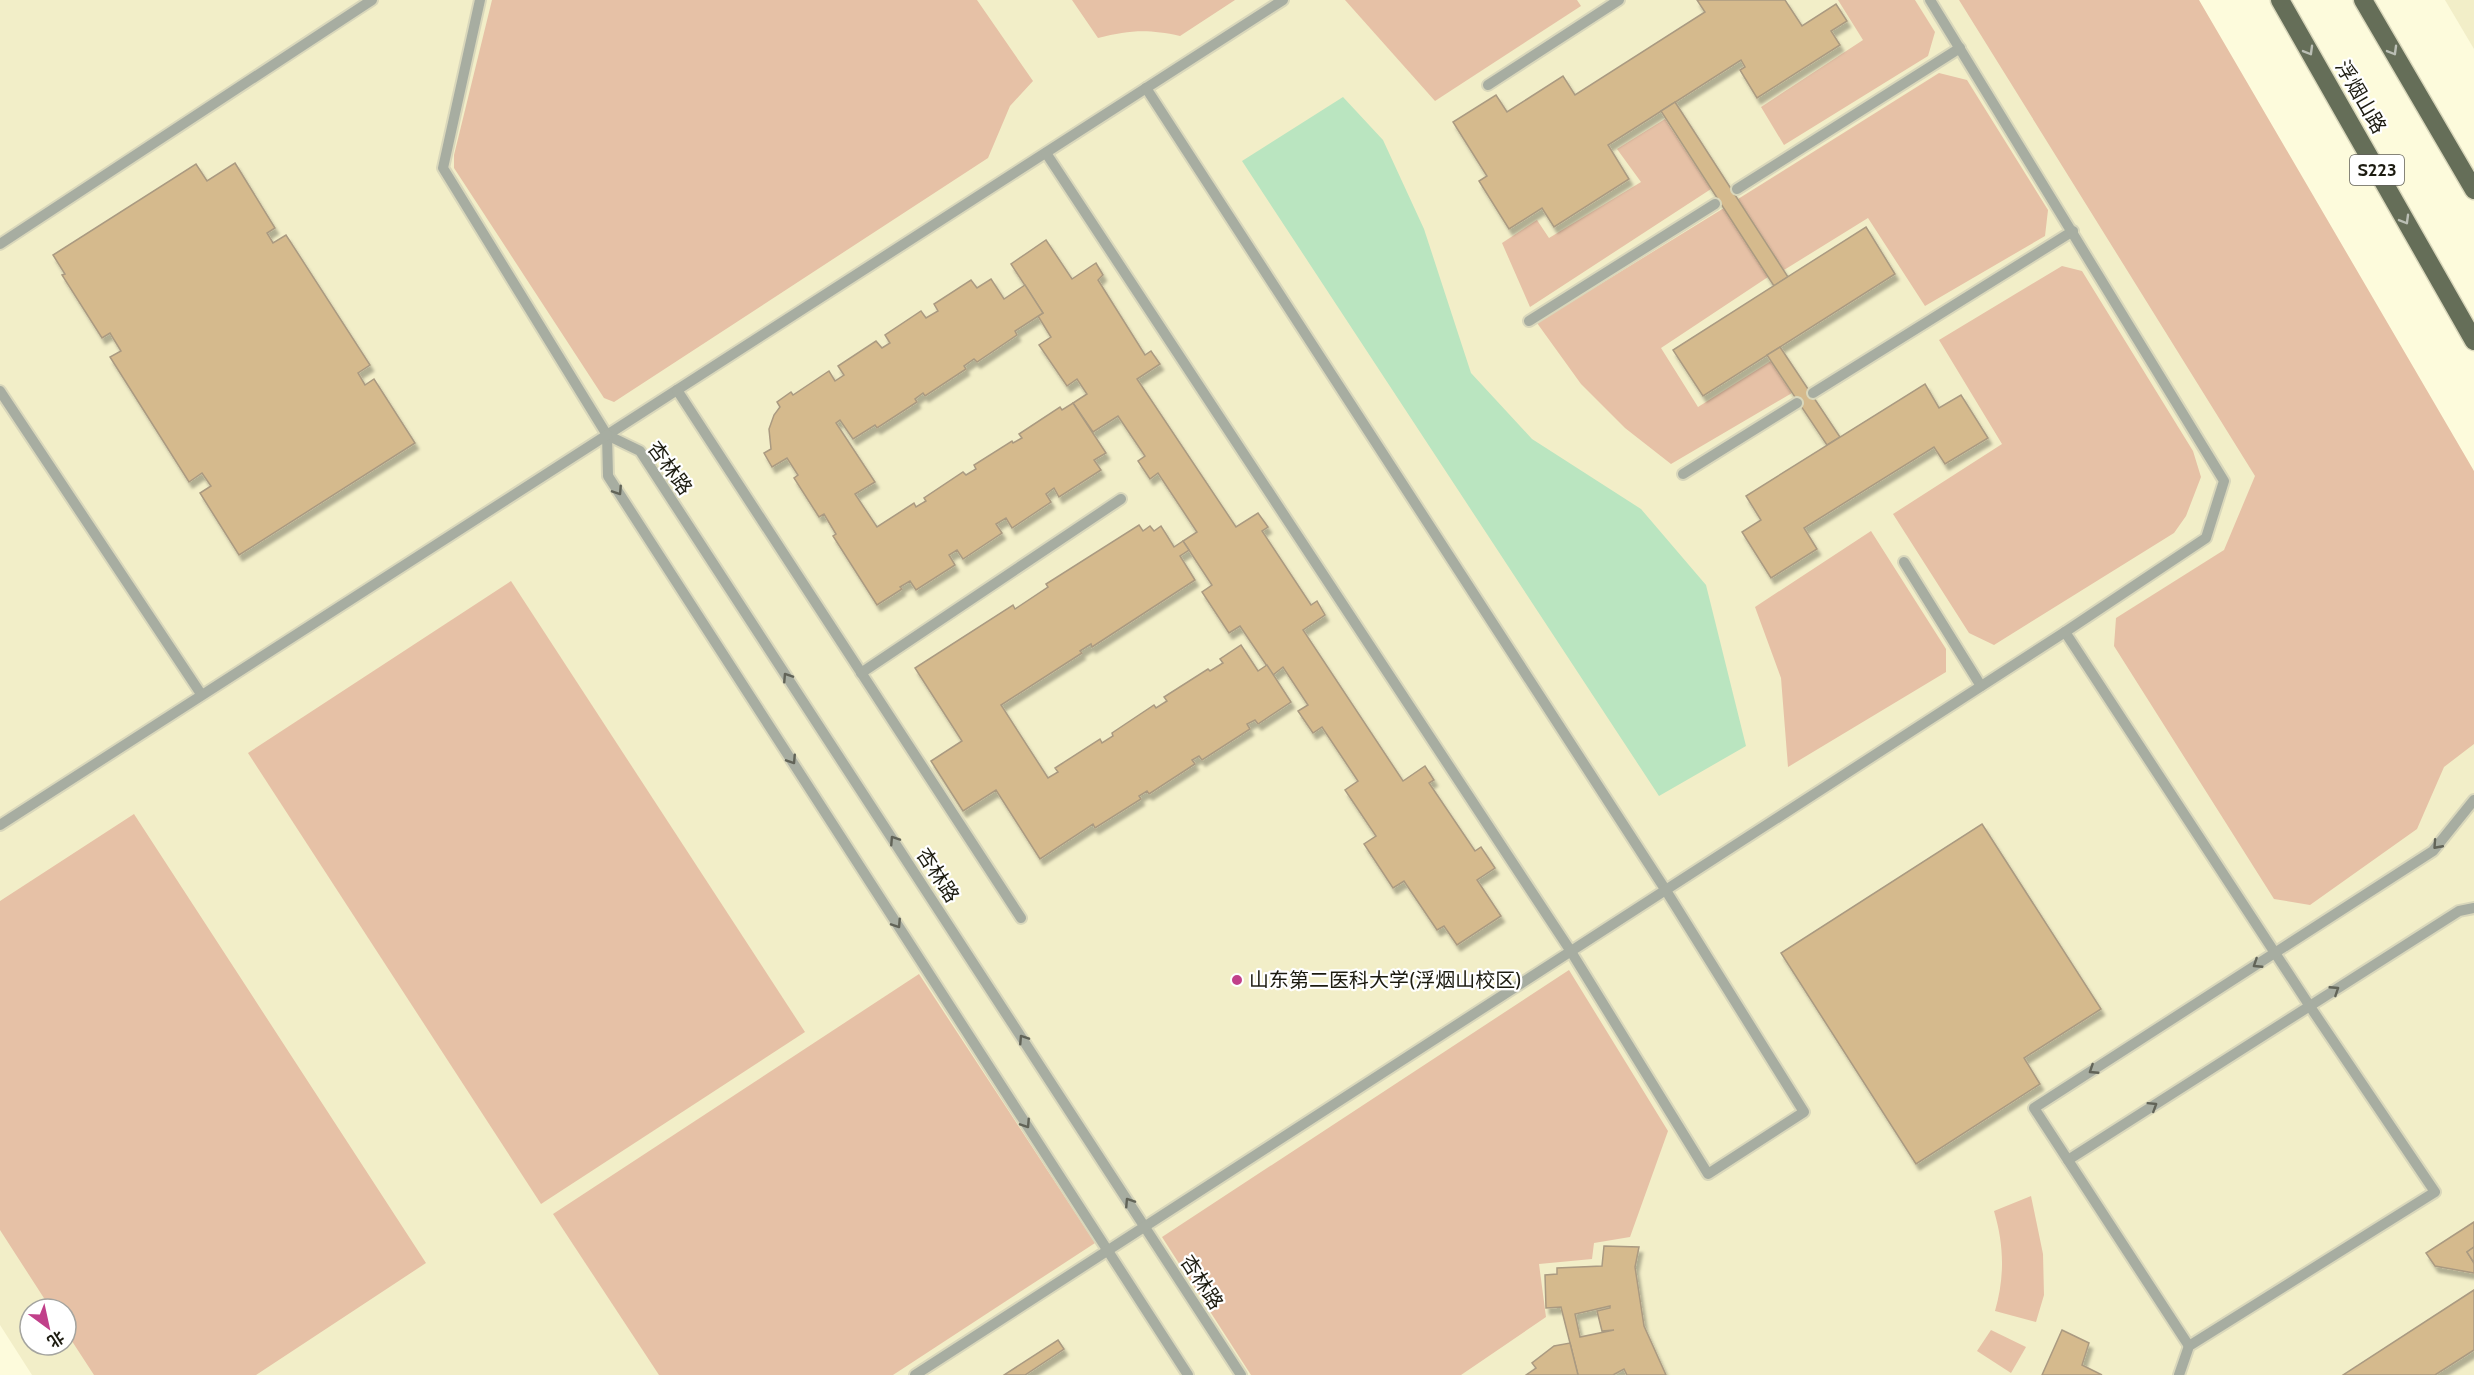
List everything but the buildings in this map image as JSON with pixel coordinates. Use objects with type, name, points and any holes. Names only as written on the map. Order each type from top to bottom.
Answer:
[{"type":"main road","name":"浮烟山路","points":[[2280,0],[2474,341]]},
{"type":"main road","points":[[2363,0],[2474,190]]},
{"type":"lane","points":[[0,244],[372,0]]},
{"type":"lane","points":[[480,0],[443,168],[607,435],[608,476],[1188,1375]]},
{"type":"lane","points":[[0,825],[1283,0]]},
{"type":"lane","points":[[1488,85],[1601,5],[1619,0]]},
{"type":"lane","points":[[915,1375],[2065,632],[2206,538],[2224,481],[1930,0]]},
{"type":"lane","points":[[1737,189],[1960,48]]},
{"type":"lane","points":[[1046,153],[1570,950],[1708,1174],[1804,1112],[1665,889],[1146,88]]},
{"type":"lane","points":[[1529,321],[1715,204]]},
{"type":"lane","points":[[1813,393],[2073,231]]},
{"type":"lane","points":[[677,390],[1021,918]]},
{"type":"lane","points":[[0,391],[201,694]]},
{"type":"lane","points":[[1683,474],[1797,403]]},
{"type":"lane","name":"杏林路","points":[[607,435],[640,451],[1241,1375]]},
{"type":"lane","points":[[861,673],[1121,500]]},
{"type":"lane","points":[[1904,562],[1981,686]]},
{"type":"lane","points":[[2065,632],[2310,1007],[2435,1192],[2189,1346],[2179,1375]]},
{"type":"lane","points":[[2189,1346],[2034,1108],[2433,851],[2474,800]]},
{"type":"lane","points":[[2068,1160],[2459,911],[2474,908]]},
{"type":"shaded area","name":"山东第二医科大学(浮烟山校区)","points":[[0,0],[2085,0],[2474,650],[2474,1375],[32,1375],[20,1357],[78,1357],[78,1297],[18,1297],[18,1353],[0,1325]]},
{"type":"shaded area","points":[[492,0],[977,0],[1033,81],[1010,106],[988,158],[614,402],[604,398],[454,168],[454,155]]},
{"type":"shaded area","points":[[1072,0],[1235,0],[1180,36],[1139,31],[1098,38]]},
{"type":"shaded area","points":[[1345,0],[1577,0],[1581,6],[1435,101]]},
{"type":"shaded area","points":[[1838,0],[1915,0],[1935,32],[1928,56],[1784,145],[1761,107],[1863,40]]},
{"type":"shaded area","points":[[1959,0],[2199,0],[2474,471],[2474,744],[2444,767],[2417,829],[2310,905],[2274,899],[2114,646],[2116,618],[2224,550],[2255,476]]},
{"type":"shaded area","points":[[2445,0],[2474,0],[2474,49]]},
{"type":"shaded area","points":[[1939,73],[1967,80],[2048,210],[2045,236],[1925,306],[1868,218],[1784,270],[1738,199]]},
{"type":"shaded area","points":[[1343,97],[1383,140],[1424,229],[1471,373],[1532,439],[1641,509],[1706,585],[1746,746],[1659,796],[1242,161]]},
{"type":"shaded area","points":[[1665,119],[1711,189],[1530,307],[1502,243],[1537,220],[1549,238],[1641,182],[1617,149]]},
{"type":"shaded area","points":[[1724,208],[1768,277],[1661,348],[1698,407],[1771,361],[1792,393],[1671,464],[1625,428],[1581,384],[1537,323]]},
{"type":"shaded area","points":[[2062,266],[2082,271],[2193,451],[2201,477],[2186,516],[2174,533],[1994,645],[1969,633],[1893,514],[2002,444],[1939,340]]},
{"type":"shaded area","points":[[1871,531],[1946,649],[1946,672],[1788,767],[1781,678],[1755,607]]},
{"type":"shaded area","points":[[511,581],[805,1032],[541,1204],[248,753]]},
{"type":"shaded area","points":[[134,814],[426,1263],[256,1375],[94,1375],[78,1350],[78,1297],[43,1297],[0,1230],[0,901]]},
{"type":"shaded area","points":[[1569,970],[1668,1131],[1630,1237],[1594,1243],[1592,1259],[1539,1264],[1546,1317],[1461,1375],[1251,1375],[1162,1237]]},
{"type":"shaded area","points":[[919,974],[1095,1243],[893,1375],[659,1375],[553,1214]]},
{"type":"shaded area","points":[[2031,1196],[2043,1254],[2044,1295],[2036,1322],[1995,1311],[2002,1261],[2000,1236],[1994,1211]]},
{"type":"shaded area","points":[[1991,1330],[2026,1347],[2011,1373],[1977,1351]]},
{"type":"place","name":"山东第二医科大学(浮烟山校区)","points":[[1237,980]]}]
